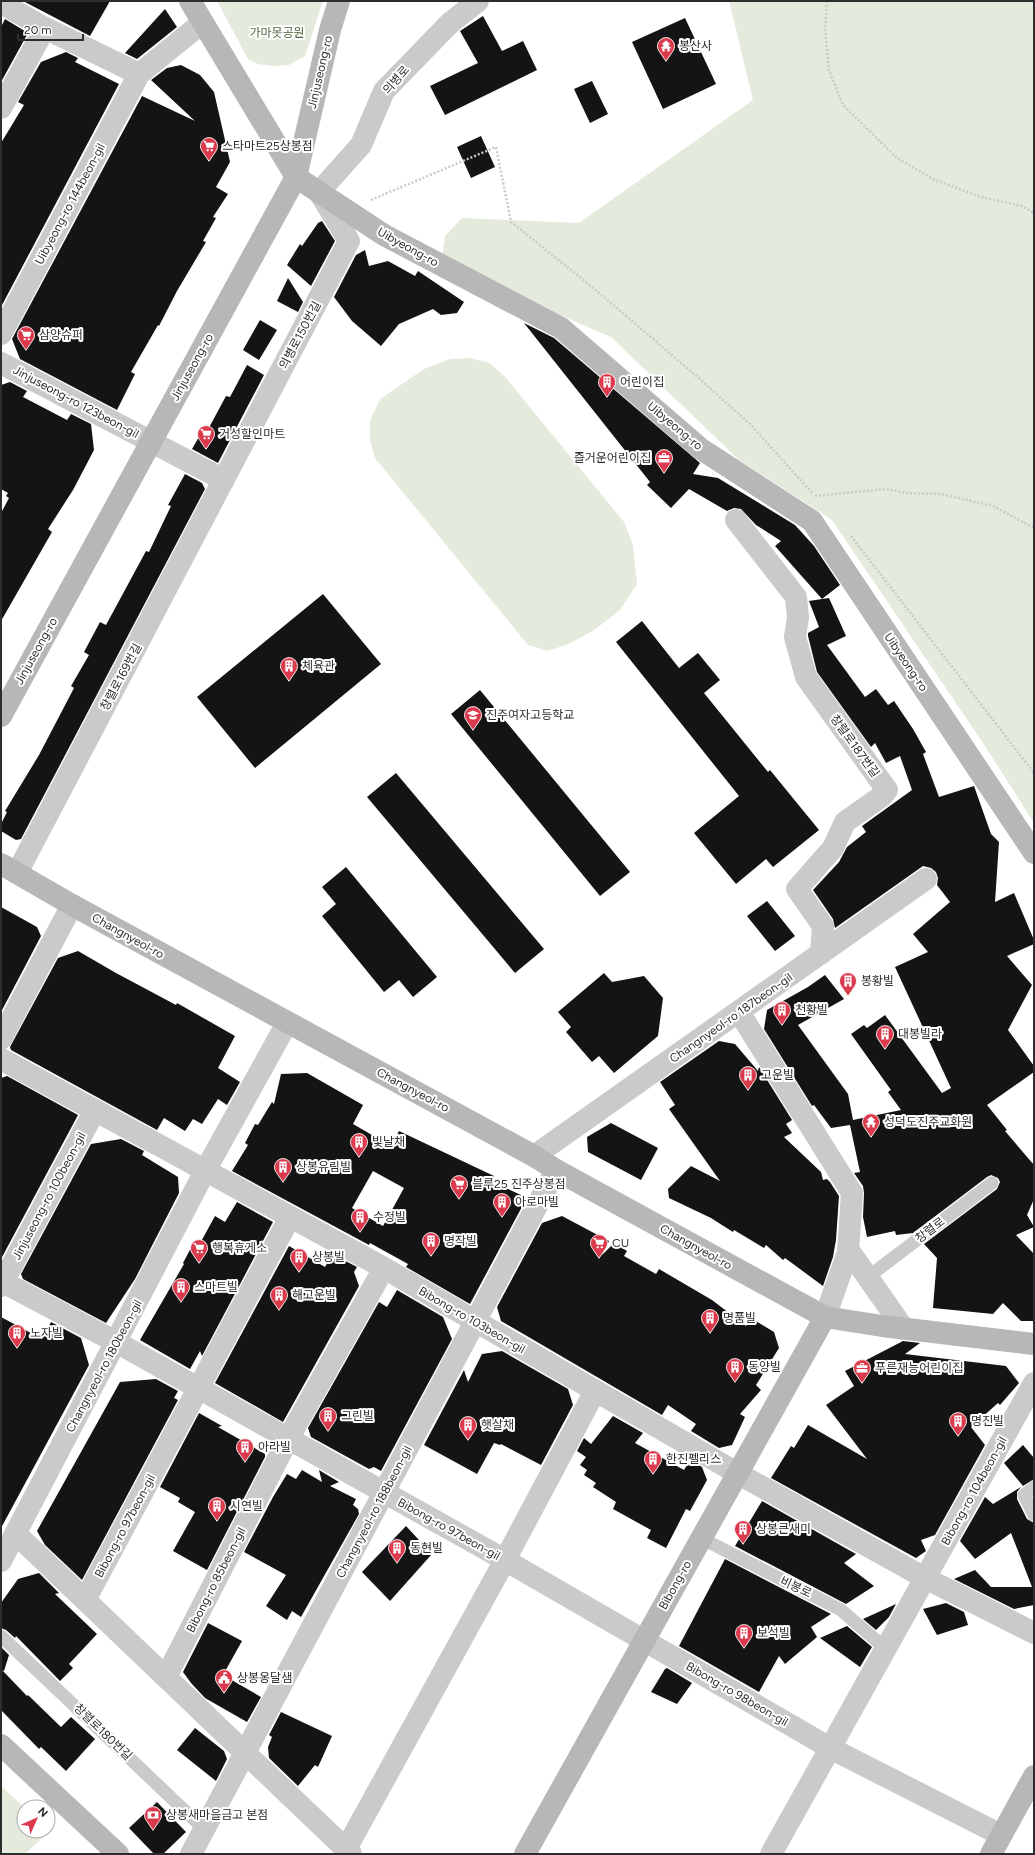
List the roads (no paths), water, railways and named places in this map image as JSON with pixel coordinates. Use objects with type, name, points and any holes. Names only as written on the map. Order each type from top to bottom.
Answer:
[{"type":"street","name":"Uibyeong-ro","points":[[190,1],[296,177],[384,235],[561,328],[701,449],[812,521],[1034,853]]},
{"type":"street","name":"Jinjuseong-ro","points":[[1,716],[296,177],[330,30],[339,1]]},
{"type":"street","name":"의병로","points":[[319,192],[361,145],[384,92],[450,23],[478,1]]},
{"type":"street","points":[[1,3],[45,28],[139,74]]},
{"type":"street","name":"Uibyeong-ro 144beon-gil","points":[[1,334],[139,74],[202,23]]},
{"type":"street","points":[[1,108],[45,28]]},
{"type":"street","name":"의병로150번길","points":[[224,480],[349,242],[319,192]]},
{"type":"street","name":"Jinjuseong-ro 123beon-gil","points":[[1,363],[224,480]]},
{"type":"street","name":"창렬로169번길","points":[[9,869],[224,480]]},
{"type":"street","name":"창렬로187번길","points":[[736,520],[796,598],[798,617],[795,637],[806,677],[887,790],[882,796],[845,822],[834,848],[797,889],[823,926],[821,954]]},
{"type":"street","name":"Changnyeol-ro","points":[[9,869],[72,905],[534,1156],[556,1170],[825,1317],[904,1329],[1034,1344]]},
{"type":"street","name":"Changnyeol-ro 187beon-gil","points":[[534,1156],[926,879]]},
{"type":"street","points":[[1,1039],[72,905]]},
{"type":"street","points":[[739,1012],[852,1193],[848,1249],[825,1317]]},
{"type":"street","name":"Changnyeol-ro 180beon-gil","points":[[1,1561],[205,1171],[287,1022]]},
{"type":"street","points":[[1,1059],[205,1171]]},
{"type":"street","name":"Jinjuseong-ro 100beon-gil","points":[[95,1110],[2,1283],[116,1342]]},
{"type":"street","name":"Changnyeol-ro 188beon-gil","points":[[191,1854],[476,1323],[556,1170]]},
{"type":"street","name":"Bibong-ro 103beon-gil","points":[[205,1171],[384,1268],[476,1323],[737,1473]]},
{"type":"street","name":"Bibong-ro 97beon-gil","points":[[85,1600],[290,1217]]},
{"type":"street","points":[[848,1249],[904,1329]]},
{"type":"street","points":[[288,1440],[384,1268]]},
{"type":"street","name":"Bibong-ro","points":[[525,1854],[825,1317]]},
{"type":"street","name":"Bibong-ro 97beon-gil","points":[[116,1342],[644,1640]]},
{"type":"street","name":"Bibong-ro 104beon-gil","points":[[925,1578],[1034,1383]]},
{"type":"street","name":"Bibong-ro 97beon-gil","points":[[349,1851],[595,1391]]},
{"type":"street","name":"Bibong-ro 85beon-gil","points":[[166,1677],[288,1440]]},
{"type":"street","points":[[737,1473],[925,1578],[1034,1633]]},
{"type":"street","points":[[16,1534],[349,1851]]},
{"type":"street","points":[[771,1854],[925,1578]]},
{"type":"street","name":"Bibong-ro 98beon-gil","points":[[644,1640],[830,1748],[1001,1835]]},
{"type":"street","points":[[1,1745],[118,1854]]},
{"type":"street","points":[[991,1854],[1034,1776]]},
{"type":"lane","name":"창렬로","points":[[868,1277],[992,1183]]},
{"type":"lane","points":[[1034,1487],[1024,1495],[1034,1515]]},
{"type":"lane","name":"비봉로","points":[[701,1538],[841,1610],[885,1648]]},
{"type":"lane","name":"창렬로180번길","points":[[1,1636],[204,1829]]},
{"type":"place","name":"봉산사","points":[[666,61]]},
{"type":"place","name":"스타마트25상봉점","points":[[209,161]]},
{"type":"place","name":"삼양슈퍼","points":[[26,350]]},
{"type":"place","name":"어린이집","points":[[607,397]]},
{"type":"place","name":"거성할인마트","points":[[206,449]]},
{"type":"place","name":"즐거운어린이집","points":[[664,473]]},
{"type":"place","name":"체육관","points":[[289,681]]},
{"type":"place","name":"진주여자고등학교","points":[[473,730]]},
{"type":"place","name":"봉황빌","points":[[848,996]]},
{"type":"place","name":"천황빌","points":[[782,1025]]},
{"type":"place","name":"대봉빌라","points":[[885,1049]]},
{"type":"place","name":"고운빌","points":[[748,1090]]},
{"type":"place","name":"성덕도진주교화원","points":[[871,1137]]},
{"type":"place","name":"빛날채","points":[[359,1157]]},
{"type":"place","name":"상봉유림빌","points":[[283,1182]]},
{"type":"place","name":"블루25 진주상봉점","points":[[459,1199]]},
{"type":"place","name":"아로마빌","points":[[502,1217]]},
{"type":"place","name":"수정빌","points":[[360,1232]]},
{"type":"place","name":"명작빌","points":[[431,1256]]},
{"type":"place","name":"CU","points":[[599,1258]]},
{"type":"place","name":"행복휴게소","points":[[199,1263]]},
{"type":"place","name":"상봉빌","points":[[299,1272]]},
{"type":"place","name":"스마트빌","points":[[181,1302]]},
{"type":"place","name":"해고운빌","points":[[279,1310]]},
{"type":"place","name":"명품빌","points":[[710,1333]]},
{"type":"place","name":"노자빌","points":[[17,1348]]},
{"type":"place","name":"동양빌","points":[[735,1382]]},
{"type":"place","name":"푸른재능어린이집","points":[[862,1383]]},
{"type":"place","name":"그린빌","points":[[328,1431]]},
{"type":"place","name":"명진빌","points":[[958,1436]]},
{"type":"place","name":"햇살채","points":[[468,1440]]},
{"type":"place","name":"아라빌","points":[[245,1462]]},
{"type":"place","name":"한진펠리스","points":[[653,1474]]},
{"type":"place","name":"시연빌","points":[[217,1521]]},
{"type":"place","name":"상봉큰새미","points":[[743,1544]]},
{"type":"place","name":"동현빌","points":[[397,1563]]},
{"type":"place","name":"보석빌","points":[[744,1648]]},
{"type":"place","name":"상봉옹달샘","points":[[224,1693]]},
{"type":"place","name":"상봉새마을금고 본점","points":[[153,1830]]},
{"type":"park label","name":"가마못공원","points":[[277,33]]}]
